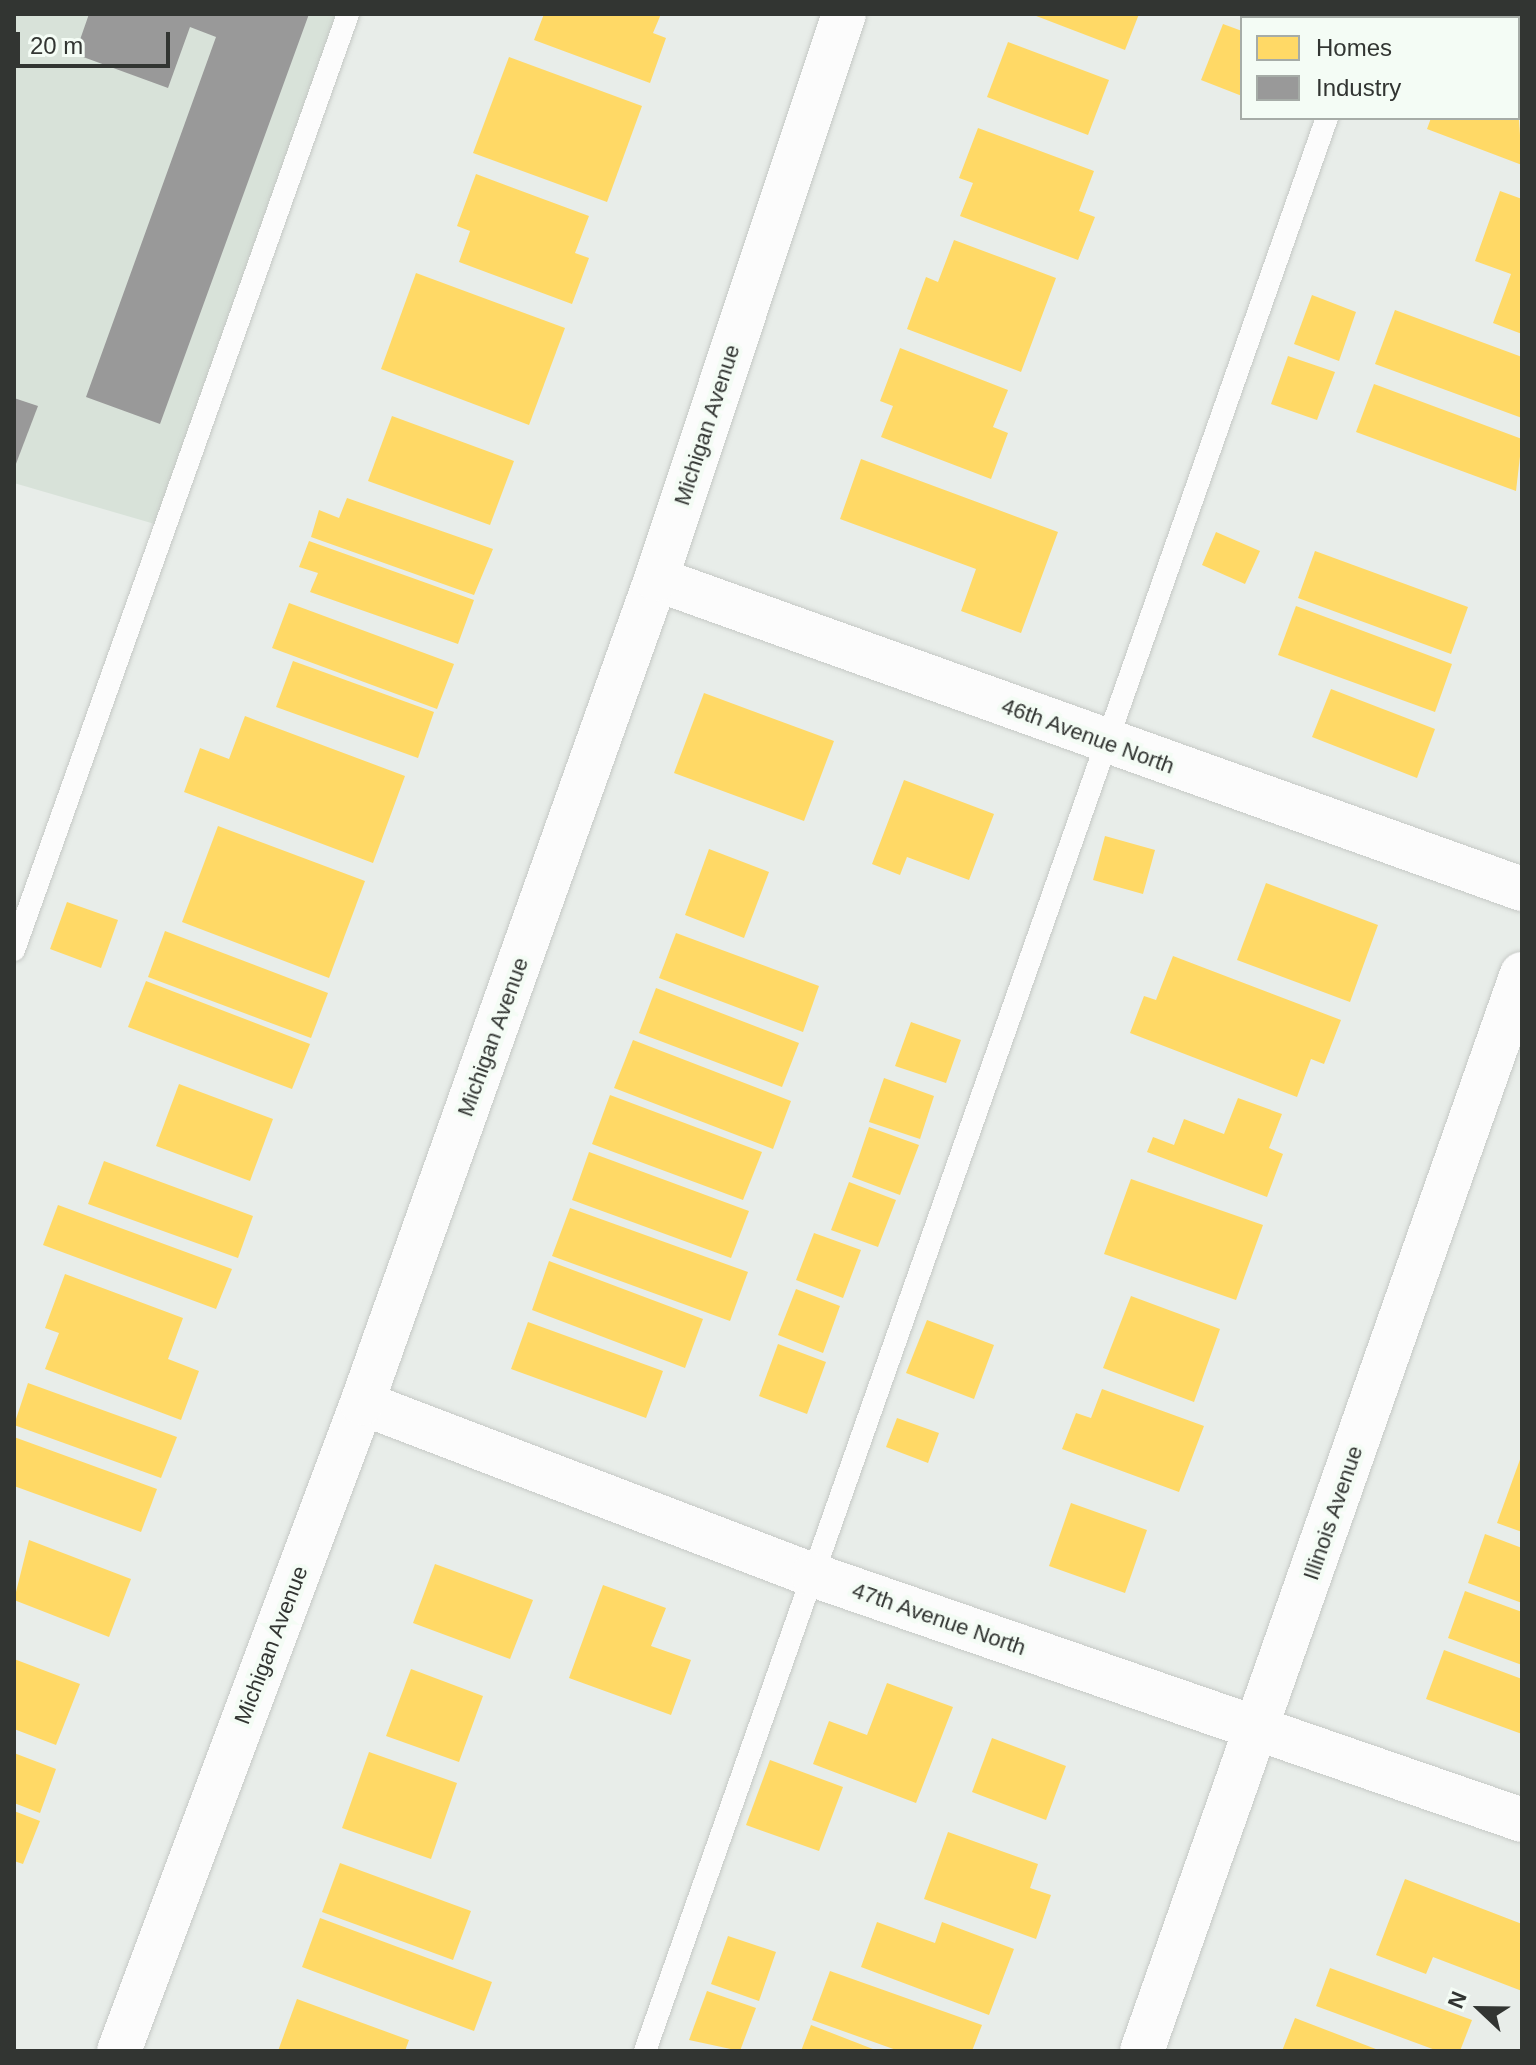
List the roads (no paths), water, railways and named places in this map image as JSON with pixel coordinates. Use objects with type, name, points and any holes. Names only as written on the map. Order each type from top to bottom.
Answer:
[{"type":"street","name":"Michigan Avenue","points":[[119,2051],[362,1403],[656,579],[844,14]]},
{"type":"street","name":"46th Avenue North","points":[[656,579],[1107,743],[1522,889]]},
{"type":"street","name":"Illinois Avenue","points":[[1142,2051],[1522,974]]},
{"type":"street","name":"47th Avenue North","points":[[362,1403],[813,1575],[1522,1820]]},
{"type":"lane","points":[[14,950],[348,14]]},
{"type":"lane","points":[[645,2051],[1326,120]]}]
